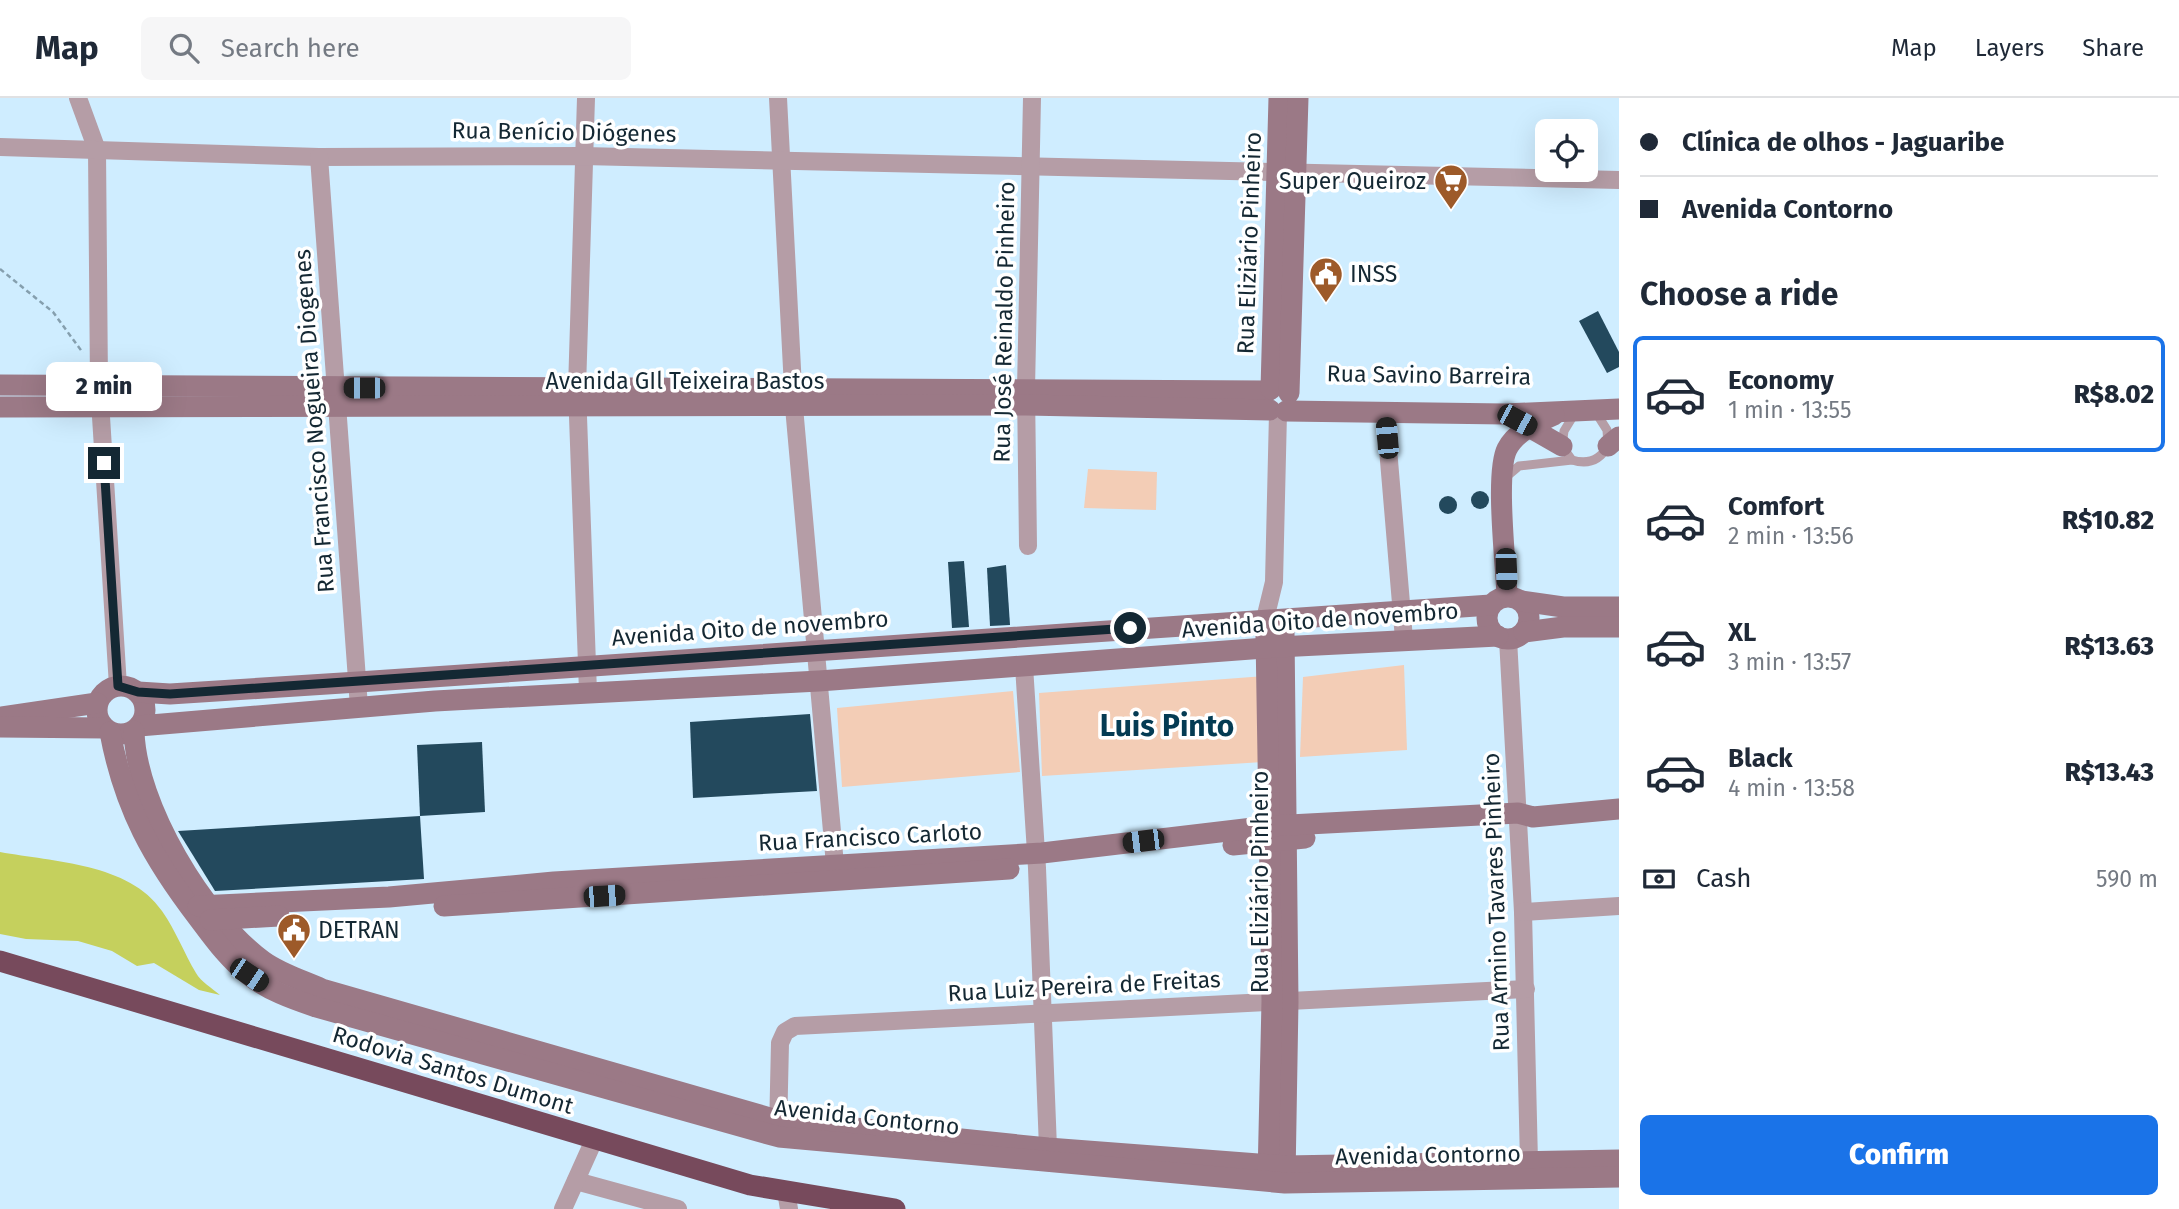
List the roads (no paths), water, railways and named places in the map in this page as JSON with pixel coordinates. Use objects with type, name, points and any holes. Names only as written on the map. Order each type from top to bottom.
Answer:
[{"type":"highway","name":"Rodovia Santos Dumont","points":[[0,961],[750,1185],[787,1200],[895,1209]]},
{"type":"street","points":[[0,727],[107,730],[126,734],[137,729],[145,713],[128,689],[100,408],[97,150],[78,98]]},
{"type":"street","points":[[586,98],[577,399],[588,692]]},
{"type":"street","points":[[778,98],[794,398],[836,873]]},
{"type":"street","name":"Rua José Reinaldo Pinheiro","points":[[1028,546],[1026,397],[1032,98]]},
{"type":"street","name":"Rua Eliziário Pinheiro","points":[[1279,98],[1287,173]]},
{"type":"street","name":"Rua Eliziário Pinheiro","points":[[1277,1174],[1280,1001],[1277,648],[1273,618],[1287,173],[1298,98]]},
{"type":"street","name":"Rua Benício Diógenes","points":[[0,147],[319,157],[583,156],[1619,180]]},
{"type":"street","name":"Rua Francisco Nogueira Diogenes","points":[[319,157],[359,707]]},
{"type":"street","name":"Avenida GIl Teixeira Bastos","points":[[0,385],[99,381],[338,397]]},
{"type":"street","name":"Avenida GIl Teixeira Bastos","points":[[0,407],[100,408],[338,397],[1026,397],[1279,401]]},
{"type":"street","name":"Rua Savino Barreira","points":[[1279,401],[1527,401],[1579,410]]},
{"type":"street","name":"Rua Savino Barreira","points":[[1279,401],[1385,413],[1505,414],[1619,409]]},
{"type":"street","name":"Rua Savino Barreira","points":[[1507,601],[1502,481],[1506,451],[1530,427],[1579,410]]},
{"type":"street","points":[[1385,413],[1404,639]]},
{"type":"street","points":[[1505,414],[1530,427],[1567,453]]},
{"type":"street","points":[[1507,601],[1529,613],[1510,636],[1492,632],[1487,618],[1507,601]]},
{"type":"street","name":"Avenida Oito de novembro","points":[[128,689],[170,694],[1402,611],[1507,601],[1563,607],[1619,607]]},
{"type":"street","name":"Avenida Oito de novembro","points":[[137,729],[435,701],[819,681],[1404,639],[1510,636],[1563,627],[1619,627]]},
{"type":"street","name":"Rua Armino Tavares Pinheiro","points":[[1510,636],[1523,818],[1529,1162]]},
{"type":"street","points":[[995,638],[998,668]]},
{"type":"street","points":[[674,659],[677,688]]},
{"type":"street","points":[[1024,666],[1037,860],[1048,1148]]},
{"type":"street","points":[[433,675],[435,701]]},
{"type":"street","points":[[107,730],[97,716],[97,703],[105,691],[128,689]]},
{"type":"street","points":[[0,717],[97,703]]},
{"type":"street","name":"Avenida Contorno","points":[[137,729],[141,777],[154,814],[205,913]]},
{"type":"street","name":"Avenida Contorno","points":[[107,730],[133,815],[166,875],[205,913],[262,960],[319,998],[778,1129],[1277,1174],[1619,1177]]},
{"type":"street","name":"Rua Francisco Carloto","points":[[205,913],[1037,860],[1278,833],[1523,818],[1619,809]]},
{"type":"street","points":[[1523,912],[1619,906]]},
{"type":"street","name":"Rua Luiz Pereira de Freitas","points":[[778,1129],[779,1042],[785,1032],[795,1026],[1526,989]]},
{"type":"street","name":"Avenida Contorno","points":[[778,1129],[1048,1148],[1277,1174],[1619,1160]]},
{"type":"street","points":[[563,1209],[594,1140]]},
{"type":"street","points":[[576,1181],[678,1209]]},
{"type":"lane","points":[[1502,481],[1519,466],[1567,453],[1580,462],[1597,459],[1614,442],[1607,430],[1579,410],[1567,423],[1567,453]]},
{"type":"place","name":"Super Queiroz","points":[[1451,211]]},
{"type":"place","name":"INSS","points":[[1326,304]]},
{"type":"place","name":"DETRAN","points":[[294,960]]},
{"type":"district","name":"Luis Pinto","points":[[1167,726]]}]
